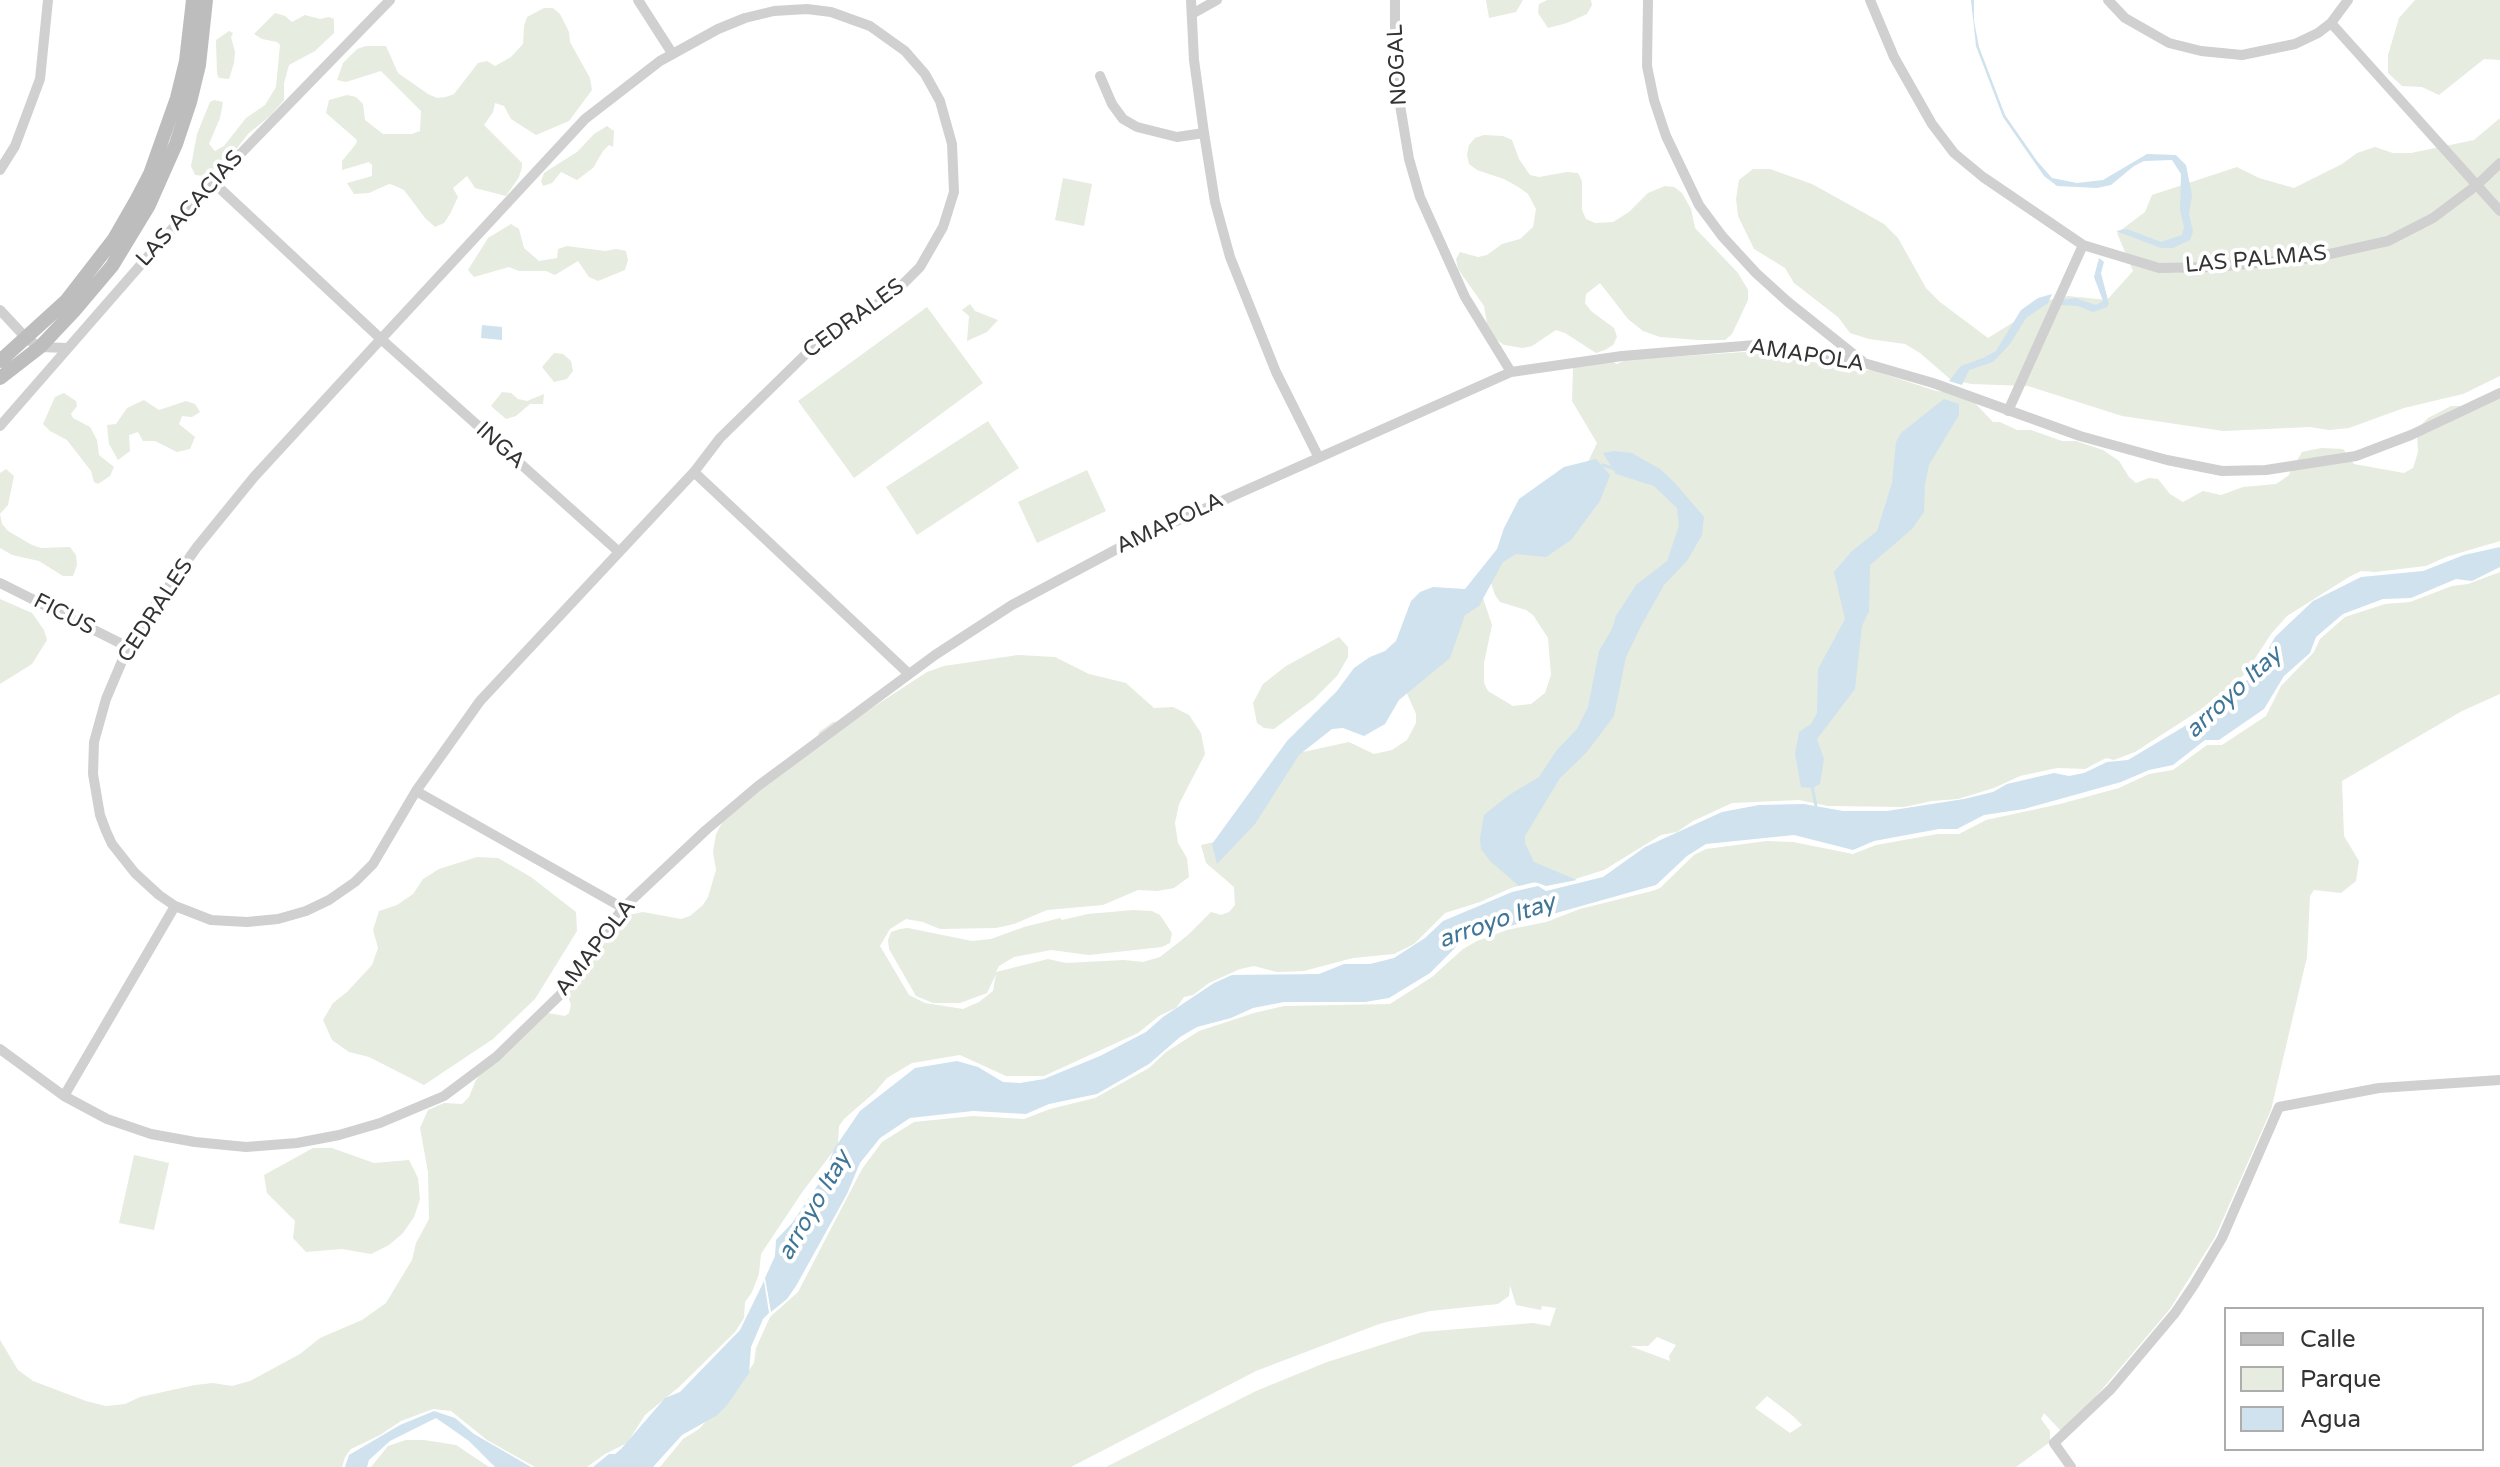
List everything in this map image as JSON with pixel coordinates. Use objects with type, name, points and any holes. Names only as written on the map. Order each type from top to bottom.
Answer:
[{"type":"street","points":[[0,170],[15,146],[40,79],[48,0]]},
{"type":"street","points":[[0,361],[34,343],[101,257],[150,174],[177,98],[186,61],[193,0]]},
{"type":"street","points":[[0,378],[112,266],[162,181],[199,65],[206,0]]},
{"type":"street","name":"LAS ACACIAS","points":[[0,426],[213,182],[390,0]]},
{"type":"street","points":[[638,0],[672,53]]},
{"type":"street","points":[[1191,0],[1194,60],[1204,133],[1215,202],[1230,257],[1276,372],[1318,456]]},
{"type":"street","points":[[1192,14],[1217,0]]},
{"type":"street","name":"NOGAL","points":[[1395,0],[1395,61],[1403,130],[1420,197],[1465,297],[1511,372]]},
{"type":"street","points":[[1648,0],[1647,66],[1666,136],[1699,205],[1722,236],[1788,302],[1864,363]]},
{"type":"street","name":"LAS PALMAS","points":[[1870,0],[1894,57],[1932,124],[1954,153],[1983,177],[2083,245],[2159,268],[2214,267],[2312,258],[2388,241],[2433,218],[2477,185],[2500,163]]},
{"type":"street","points":[[2108,0],[2125,18],[2169,43],[2201,51],[2242,55],[2295,44],[2331,23],[2348,0]]},
{"type":"street","name":"CEDRALES","points":[[807,9],[831,12],[870,26],[905,51],[925,74],[940,101],[955,163],[954,192],[936,243],[910,278],[797,361],[720,438],[694,472],[480,701],[416,791],[373,864],[342,891],[306,911],[278,919],[247,922],[211,920],[175,906],[159,895],[135,873],[112,844],[100,815],[93,774],[94,742],[106,699],[128,647],[197,547],[244,489],[381,339],[585,119],[623,87],[672,53],[718,29],[774,11],[807,9]]},
{"type":"street","points":[[2331,23],[2500,211]]},
{"type":"street","points":[[1100,76],[1112,104],[1123,119],[1137,127],[1177,137],[1204,133]]},
{"type":"street","points":[[213,182],[381,339]]},
{"type":"street","points":[[2008,411],[2083,245]]},
{"type":"street","points":[[0,310],[34,343],[47,370]]},
{"type":"street","name":"INGA","points":[[381,339],[619,552]]},
{"type":"street","points":[[34,343],[67,348]]},
{"type":"street","name":"AMAPOLA","points":[[0,1049],[64,1096],[107,1119],[151,1134],[195,1142],[246,1147],[297,1143],[380,1123],[444,1096],[496,1057],[560,995],[623,908],[706,830],[758,786],[973,629],[1132,541],[1511,372],[1622,356],[1755,345],[1864,363],[1933,383],[2080,436],[2167,460],[2222,471],[2266,470],[2356,456],[2411,435],[2500,393]]},
{"type":"street","points":[[694,472],[909,674]]},
{"type":"street","name":"FICUS","points":[[0,583],[128,647]]},
{"type":"street","points":[[416,791],[623,908]]},
{"type":"street","points":[[64,1096],[175,906]]},
{"type":"street","points":[[2071,1467],[2054,1443],[2111,1389],[2175,1313],[2194,1285],[2222,1238],[2279,1107],[2379,1088],[2500,1080]]},
{"type":"green space","points":[[1486,0],[1523,0],[1516,12],[1489,18]]},
{"type":"green space","points":[[1547,0],[1591,0],[1592,5],[1587,14],[1548,28],[1538,13],[1539,4]]},
{"type":"green space","points":[[2415,0],[2500,0],[2500,60],[2484,59],[2439,95],[2422,87],[2402,86],[2388,73],[2388,55],[2399,18]]},
{"type":"green space","points":[[544,8],[553,8],[560,14],[569,32],[570,42],[590,78],[592,90],[569,121],[536,135],[511,119],[504,106],[495,103],[484,125],[522,163],[519,177],[506,196],[475,188],[467,176],[453,188],[458,197],[450,214],[444,223],[435,227],[404,190],[393,185],[354,194],[347,183],[372,176],[372,165],[369,162],[342,170],[342,161],[357,140],[326,113],[329,100],[347,95],[356,97],[363,104],[365,120],[383,134],[420,131],[421,111],[381,71],[346,82],[337,80],[343,63],[357,49],[386,46],[398,73],[428,94],[437,98],[446,97],[454,94],[478,63],[487,61],[495,66],[511,57],[523,44],[527,17]]},
{"type":"green space","points":[[275,13],[292,22],[305,15],[320,19],[329,17],[334,19],[334,33],[315,51],[289,65],[284,83],[284,100],[249,133],[228,159],[206,176],[195,175],[191,166],[197,134],[210,102],[223,102],[209,144],[215,151],[224,146],[246,118],[265,105],[276,87],[280,45],[254,34]]},
{"type":"green space","points":[[229,31],[233,33],[234,63],[229,79],[219,78],[216,40]]},
{"type":"green space","points":[[2500,118],[2500,376],[2463,394],[2404,408],[2349,428],[2223,431],[2122,416],[2028,386],[1971,384],[1950,379],[1905,344],[1850,333],[1838,317],[1794,283],[1785,268],[1754,249],[1738,216],[1736,199],[1739,180],[1753,169],[1770,169],[1812,184],[1884,224],[1898,238],[1926,288],[1988,338],[2049,300],[2068,296],[2107,300],[2133,271],[2117,233],[2145,212],[2152,195],[2237,167],[2259,178],[2294,188],[2357,153],[2375,147],[2393,153],[2411,153],[2474,140]]},
{"type":"green space","points":[[607,126],[614,131],[613,147],[609,145],[603,151],[593,168],[577,180],[561,172],[552,183],[543,186],[544,173],[577,152],[594,134]]},
{"type":"green space","points":[[1484,135],[1512,140],[1519,159],[1530,175],[1578,173],[1582,181],[1582,210],[1586,219],[1595,223],[1613,222],[1629,212],[1648,193],[1665,186],[1674,187],[1682,193],[1691,209],[1695,228],[1738,273],[1748,290],[1748,300],[1732,334],[1725,340],[1697,340],[1660,337],[1643,331],[1628,319],[1600,283],[1586,294],[1585,303],[1614,328],[1617,337],[1613,345],[1605,350],[1596,353],[1556,330],[1532,346],[1523,348],[1504,345],[1497,340],[1487,324],[1484,306],[1458,269],[1456,259],[1460,252],[1478,257],[1487,255],[1502,244],[1520,239],[1533,227],[1536,209],[1528,194],[1520,188],[1469,164],[1469,145],[1475,138]]},
{"type":"green space","points":[[1063,178],[1092,184],[1084,226],[1055,220]]},
{"type":"green space","points":[[511,224],[519,229],[524,248],[539,261],[557,258],[558,249],[567,246],[605,251],[616,249],[626,251],[628,260],[625,270],[598,281],[589,277],[578,261],[555,275],[509,267],[474,277],[468,270],[488,238]]},
{"type":"green space","points":[[970,304],[975,311],[998,320],[987,332],[967,341],[969,316],[962,310]]},
{"type":"green space","points":[[927,307],[983,383],[854,478],[798,401]]},
{"type":"green space","points":[[1760,351],[1788,359],[1836,365],[1850,371],[1872,370],[1936,391],[1950,392],[1972,400],[1993,422],[2103,450],[2119,461],[2136,483],[2149,478],[2158,479],[2170,494],[2183,502],[2203,491],[2221,495],[2243,487],[2276,484],[2288,476],[2302,452],[2321,448],[2343,449],[2354,464],[2404,473],[2413,468],[2418,452],[2417,433],[2428,418],[2451,406],[2480,406],[2500,389],[2500,541],[2426,566],[2361,571],[2349,577],[2287,616],[2271,634],[2245,674],[2200,710],[2135,752],[2114,760],[2106,758],[2085,769],[2057,768],[2020,776],[1958,799],[1904,807],[1828,806],[1799,800],[1732,803],[1677,832],[1661,835],[1604,870],[1572,880],[1529,883],[1445,913],[1414,944],[1394,954],[1353,958],[1304,971],[1277,972],[1254,966],[1240,969],[1184,997],[1176,1008],[1159,1016],[1138,1033],[1044,1076],[1006,1076],[960,1055],[912,1063],[887,1078],[839,1126],[838,1145],[761,1254],[759,1274],[745,1302],[744,1318],[735,1332],[679,1387],[645,1415],[627,1443],[587,1467],[535,1467],[487,1440],[451,1411],[433,1409],[401,1421],[351,1449],[342,1467],[0,1467],[0,1340],[18,1370],[33,1381],[106,1406],[125,1404],[140,1397],[195,1385],[213,1383],[232,1386],[250,1381],[300,1354],[320,1338],[362,1320],[386,1303],[412,1260],[416,1243],[429,1219],[428,1172],[420,1128],[428,1110],[444,1103],[462,1104],[494,1058],[548,1013],[565,1016],[569,1013],[571,1005],[565,988],[570,971],[598,937],[608,919],[643,912],[681,919],[703,905],[716,870],[713,852],[716,834],[729,810],[814,749],[819,732],[833,722],[852,721],[927,672],[944,666],[1018,655],[1055,657],[1089,674],[1126,683],[1154,708],[1173,707],[1189,715],[1201,733],[1205,754],[1179,804],[1175,823],[1178,843],[1187,858],[1189,877],[1174,888],[1138,890],[1103,905],[1047,910],[996,928],[940,929],[906,919],[890,929],[880,946],[909,995],[925,1003],[963,1009],[993,991],[996,974],[987,993],[960,1003],[933,1003],[916,996],[889,949],[891,932],[900,929],[972,941],[991,939],[1060,918],[1133,910],[1152,911],[1160,915],[1172,933],[1170,943],[1162,947],[1089,955],[1051,950],[1014,957],[999,966],[996,972],[1048,959],[1066,963],[1143,962],[1160,957],[1211,912],[1221,915],[1235,905],[1234,887],[1206,863],[1201,845],[1223,840],[1294,754],[1349,742],[1374,754],[1392,750],[1407,740],[1416,723],[1416,714],[1405,689],[1474,595],[1483,598],[1492,625],[1484,663],[1484,683],[1488,691],[1513,706],[1531,704],[1545,693],[1551,675],[1548,638],[1533,615],[1500,602],[1489,577],[1589,460],[1597,443],[1572,401],[1573,367],[1617,364],[1625,360]]},
{"type":"green space","points":[[554,353],[563,354],[571,361],[573,371],[567,379],[554,382],[542,367]]},
{"type":"green space","points":[[502,392],[527,401],[544,394],[543,404],[530,404],[516,416],[506,419],[491,406]]},
{"type":"green space","points":[[64,393],[76,401],[77,406],[71,414],[73,418],[90,427],[97,440],[99,455],[114,467],[110,476],[98,484],[67,440],[43,424],[55,397]]},
{"type":"green space","points":[[144,400],[159,410],[186,401],[195,404],[200,412],[192,417],[182,416],[179,424],[195,437],[190,449],[177,452],[155,441],[143,441],[138,432],[129,435],[130,451],[118,460],[109,444],[107,425],[116,424],[127,408]]},
{"type":"green space","points":[[988,421],[1019,468],[917,535],[886,487]]},
{"type":"green space","points":[[6,469],[14,476],[8,505],[0,514],[0,473]]},
{"type":"green space","points":[[1087,470],[1106,511],[1037,543],[1018,502]]},
{"type":"green space","points":[[0,514],[2,524],[8,531],[32,545],[41,548],[70,547],[76,555],[77,565],[73,576],[63,576],[39,561],[12,555],[0,548]]},
{"type":"green space","points":[[2500,572],[2500,694],[2462,711],[2342,781],[2344,836],[2359,861],[2356,881],[2341,893],[2314,890],[2310,896],[2307,957],[2271,1110],[2215,1237],[2170,1309],[2105,1386],[2069,1427],[2061,1431],[2044,1413],[2041,1419],[2050,1431],[2050,1442],[2016,1467],[1106,1467],[1256,1391],[1327,1362],[1422,1332],[1533,1323],[1550,1326],[1556,1308],[1542,1306],[1541,1310],[1516,1305],[1510,1285],[1509,1296],[1498,1304],[1430,1311],[1379,1324],[1256,1371],[1071,1467],[660,1467],[683,1439],[699,1429],[739,1385],[754,1363],[756,1348],[770,1317],[798,1292],[862,1169],[882,1142],[914,1122],[973,1116],[1024,1119],[1095,1098],[1149,1068],[1166,1052],[1199,1031],[1254,1013],[1284,1006],[1390,1004],[1432,977],[1463,949],[1477,941],[1660,888],[1694,855],[1706,849],[1767,841],[1793,842],[1853,854],[1876,845],[1938,834],[1959,834],[1986,820],[2060,804],[2119,788],[2149,774],[2173,770],[2207,745],[2222,745],[2266,716],[2281,686],[2314,652],[2320,639],[2345,617],[2468,584]],"holes":[[[1657,1337],[1676,1345],[1669,1356],[1670,1361],[1630,1346],[1648,1346]],[[1767,1396],[1793,1416],[1802,1425],[1790,1433],[1755,1408]]]},
{"type":"green space","points":[[0,599],[32,613],[47,640],[32,664],[0,684]]},
{"type":"green space","points":[[1339,637],[1348,647],[1348,657],[1337,676],[1314,699],[1274,729],[1257,723],[1253,703],[1263,684],[1286,666]]},
{"type":"green space","points":[[477,857],[498,858],[531,877],[576,912],[577,931],[535,999],[493,1039],[424,1085],[369,1057],[349,1052],[332,1040],[323,1020],[333,1003],[372,965],[378,948],[373,930],[379,911],[397,905],[413,894],[423,879],[439,869]]},
{"type":"green space","points":[[313,1148],[332,1148],[374,1163],[409,1160],[418,1178],[420,1199],[414,1217],[403,1233],[371,1254],[342,1249],[306,1252],[293,1238],[295,1221],[267,1193],[264,1175]]},
{"type":"green space","points":[[134,1155],[169,1163],[154,1230],[119,1223]]},
{"type":"green space","points":[[406,1440],[456,1445],[489,1467],[371,1467],[388,1446]]},
{"type":"water","points":[[1971,0],[1974,0],[1979,47],[2005,115],[2052,178],[2077,183],[2103,180],[2147,154],[2176,155],[2186,165],[2192,195],[2189,214],[2193,232],[2190,240],[2173,248],[2161,248],[2116,231],[2127,229],[2161,242],[2182,235],[2181,174],[2172,160],[2144,161],[2111,185],[2097,188],[2057,186],[2044,176],[2003,117],[1976,46]]},
{"type":"water","points":[[2099,258],[2104,262],[2101,273],[2109,304],[2107,307],[2093,312],[2078,306],[2061,305],[2061,300],[2075,298],[2096,305],[2103,301],[2094,277]]},
{"type":"water","points":[[2052,294],[2048,303],[2026,318],[2010,344],[1993,362],[1969,370],[1962,385],[1949,381],[1961,366],[1996,351],[2021,310],[2038,298]]},
{"type":"water","points":[[482,325],[502,327],[502,340],[481,338]]},
{"type":"water","points":[[1944,399],[1959,404],[1959,415],[1929,465],[1924,512],[1912,529],[1870,565],[1869,611],[1862,626],[1855,689],[1817,739],[1824,759],[1820,784],[1813,788],[1801,787],[1795,754],[1799,732],[1811,724],[1817,713],[1818,669],[1845,619],[1834,572],[1851,552],[1877,531],[1892,483],[1896,442],[1901,433]]},
{"type":"water","points":[[1603,453],[1632,453],[1660,469],[1674,482],[1704,517],[1702,535],[1687,561],[1664,585],[1642,624],[1626,657],[1614,716],[1586,753],[1560,778],[1525,836],[1534,862],[1577,880],[1546,886],[1535,882],[1519,886],[1481,849],[1484,815],[1539,777],[1557,750],[1577,729],[1588,707],[1599,651],[1616,616],[1636,585],[1667,561],[1679,526],[1677,508],[1654,486],[1616,474]]},
{"type":"water","points":[[1596,459],[1610,475],[1600,501],[1571,540],[1546,557],[1516,554],[1503,562],[1479,606],[1465,615],[1450,658],[1399,700],[1385,724],[1364,736],[1343,728],[1332,729],[1299,755],[1255,824],[1217,864],[1212,844],[1287,741],[1337,691],[1354,668],[1385,651],[1396,641],[1411,601],[1420,592],[1433,587],[1465,589],[1497,549],[1519,499],[1564,467]]},
{"type":"water","name":"arroyo Itay","points":[[2500,547],[2500,567],[2472,581],[2456,579],[2411,598],[2383,599],[2343,614],[2316,637],[2310,653],[2284,676],[2264,709],[2219,740],[2205,740],[2173,765],[2024,809],[1984,815],[1957,829],[1939,829],[1874,841],[1853,850],[1794,835],[1706,844],[1687,856],[1656,885],[1478,935],[1459,944],[1430,973],[1389,998],[1365,1002],[1284,1002],[1253,1008],[1231,1018],[1197,1027],[1180,1037],[1149,1064],[1097,1094],[1049,1104],[1026,1114],[973,1111],[910,1118],[880,1138],[860,1163],[847,1194],[796,1286],[787,1299],[771,1312],[765,1278],[775,1256],[776,1240],[793,1222],[823,1177],[834,1149],[860,1111],[915,1068],[957,1061],[978,1067],[1003,1082],[1044,1079],[1100,1056],[1146,1032],[1214,983],[1232,975],[1319,974],[1344,964],[1370,964],[1394,958],[1425,938],[1443,921],[1512,892],[1538,886],[1546,891],[1603,877],[1645,847],[1722,812],[1759,805],[1804,804],[1843,811],[1887,811],[1964,799],[1993,792],[2007,784],[2054,773],[2069,776],[2107,762],[2128,760],[2215,708],[2255,673],[2275,637],[2313,601],[2361,577],[2423,571],[2464,555]]},
{"type":"water","points":[[764,1281],[769,1313],[763,1319],[751,1347],[749,1373],[727,1405],[716,1416],[682,1435],[653,1467],[593,1467],[621,1449],[665,1398],[680,1392],[740,1330]]},
{"type":"water","points":[[434,1411],[455,1418],[474,1434],[531,1467],[495,1467],[469,1441],[436,1418],[390,1441],[369,1460],[367,1467],[345,1467],[349,1455],[400,1425]]},
{"type":"waterway","points":[[1603,465],[1615,469]]},
{"type":"waterway","points":[[1812,786],[1816,806]]}]
